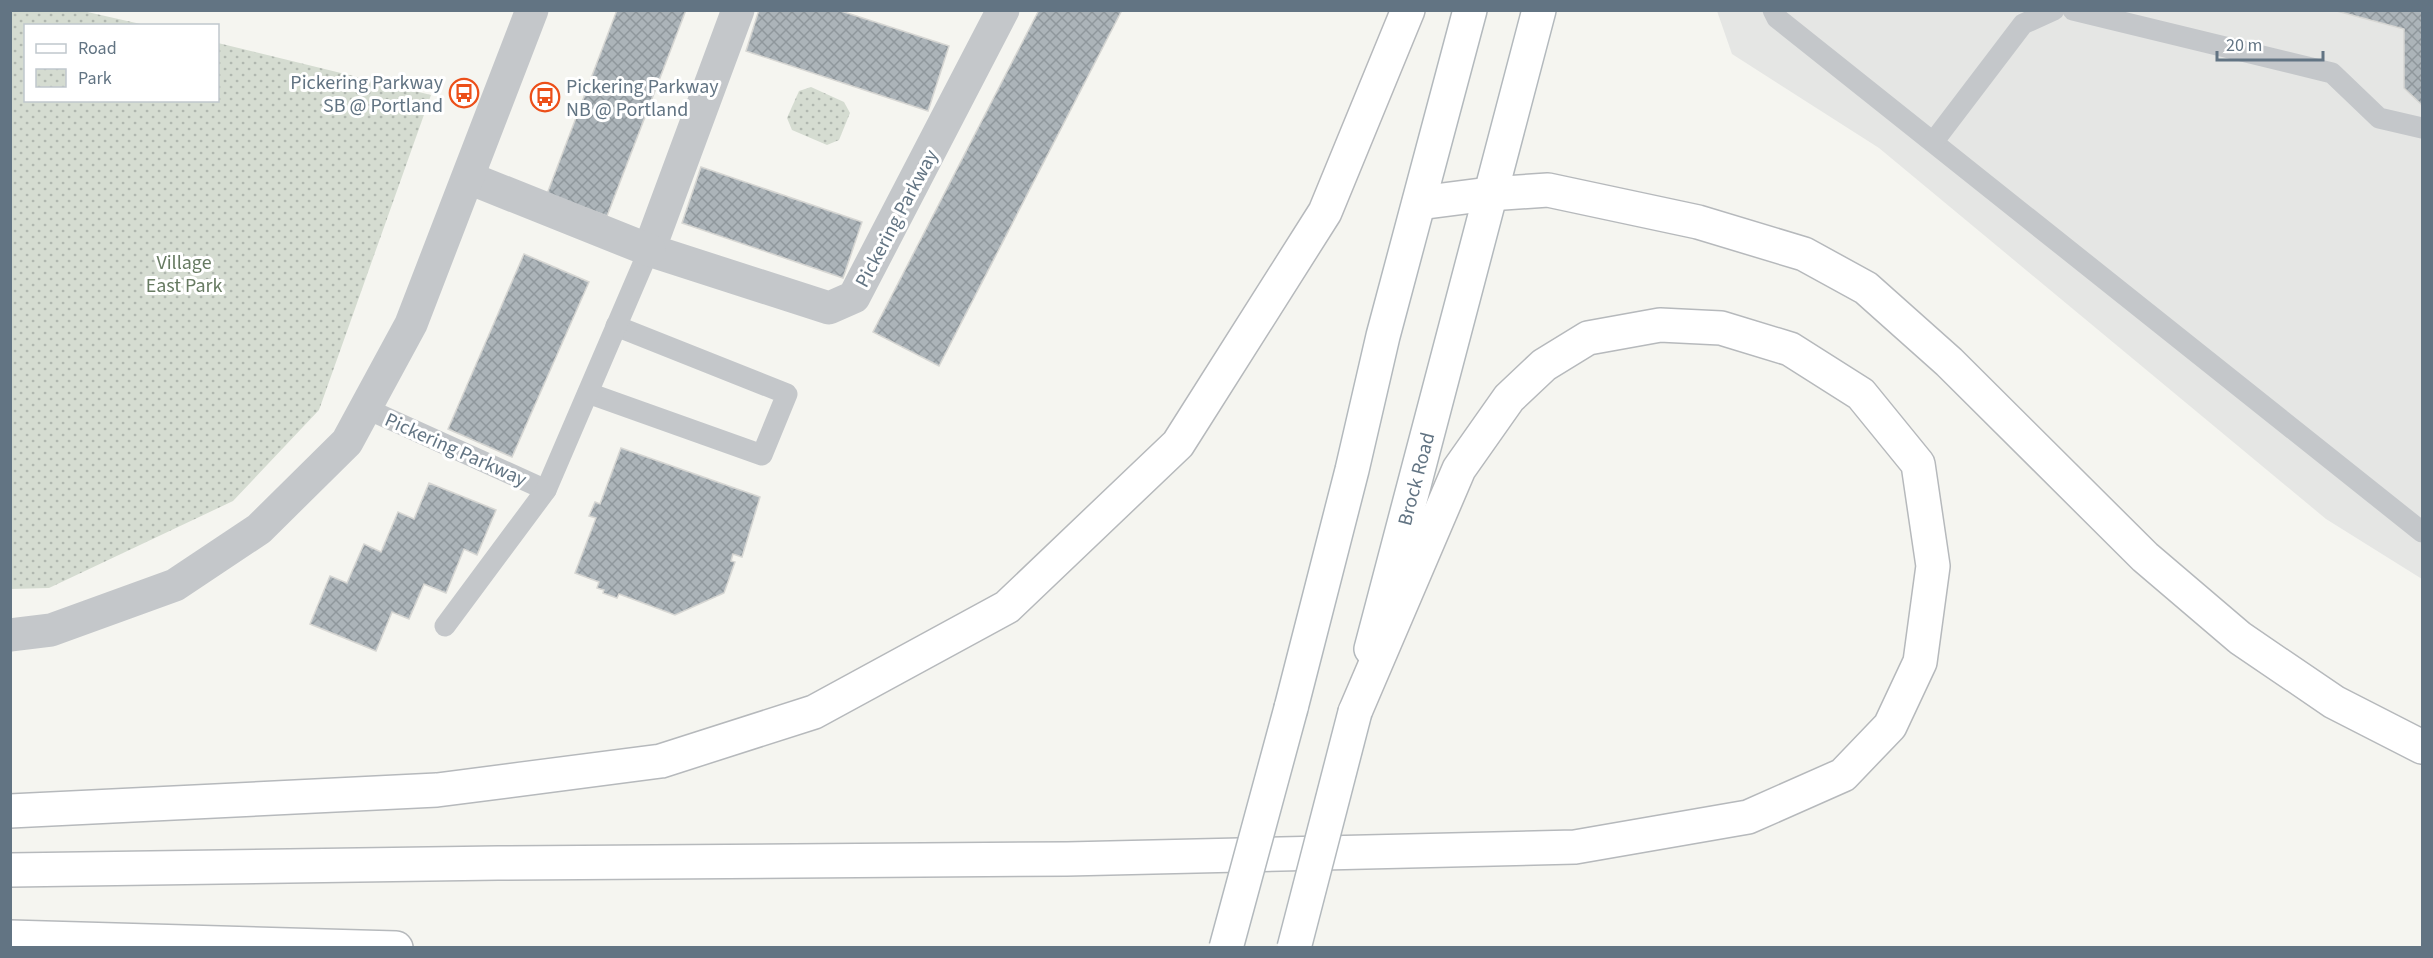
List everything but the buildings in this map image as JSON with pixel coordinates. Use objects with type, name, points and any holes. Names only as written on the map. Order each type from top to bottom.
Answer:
[{"type":"main road","points":[[10,811],[437,790],[661,761],[814,712],[1007,607],[1178,444],[1325,212],[1408,10]]},
{"type":"main road","points":[[1226,948],[1291,708],[1352,470],[1383,336],[1470,10]]},
{"type":"main road","name":"Brock Road","points":[[1294,948],[1489,194],[1539,10]]},
{"type":"main road","points":[[1419,204],[1489,194],[1548,190],[1698,222],[1804,254],[1866,288],[1950,362],[2145,557],[2240,638],[2334,702],[2422,747]]},
{"type":"main road","points":[[10,870],[1079,859],[1575,847],[1748,817],[1843,775],[1890,726],[1920,662],[1933,566],[1918,464],[1862,394],[1790,349],[1721,328],[1660,325],[1588,338],[1544,365],[1509,398],[1459,469],[1355,712]]},
{"type":"main road","points":[[10,937],[396,948]]},
{"type":"street","name":"Pickering Parkway","points":[[10,635],[51,630],[175,585],[259,529],[347,442],[411,324],[532,10]]},
{"type":"street","name":"Pickering Parkway","points":[[649,250],[738,10]]},
{"type":"street","name":"Pickering Parkway","points":[[469,178],[649,250],[829,308],[854,297],[1003,10]]},
{"type":"lane","points":[[1773,10],[1777,18],[2422,532]]},
{"type":"lane","points":[[1934,141],[2023,24],[2054,10]]},
{"type":"lane","points":[[2073,10],[2332,73],[2379,118],[2422,128]]},
{"type":"lane","name":"Pickering Parkway","points":[[446,626],[546,490],[649,250]]},
{"type":"lane","points":[[588,393],[762,455],[787,394],[616,326]]},
{"type":"lane","name":"Pickering Parkway","points":[[365,408],[546,490]]},
{"type":"shaded area","points":[[1717,11],[2422,11],[2422,579],[2326,519],[1879,148],[1732,54]]},
{"type":"green space","name":"Village East Park","points":[[10,11],[83,11],[141,24],[24,24],[24,102],[219,102],[219,43],[431,95],[319,410],[233,501],[49,588],[11,589]]},
{"type":"green space","points":[[811,87],[844,102],[850,113],[839,140],[827,145],[792,130],[787,118],[799,91]]},
{"type":"place","name":"Pickering Parkway SB @ Portland","points":[[464,93]]},
{"type":"place","name":"Pickering Parkway NB @ Portland","points":[[545,97]]}]
